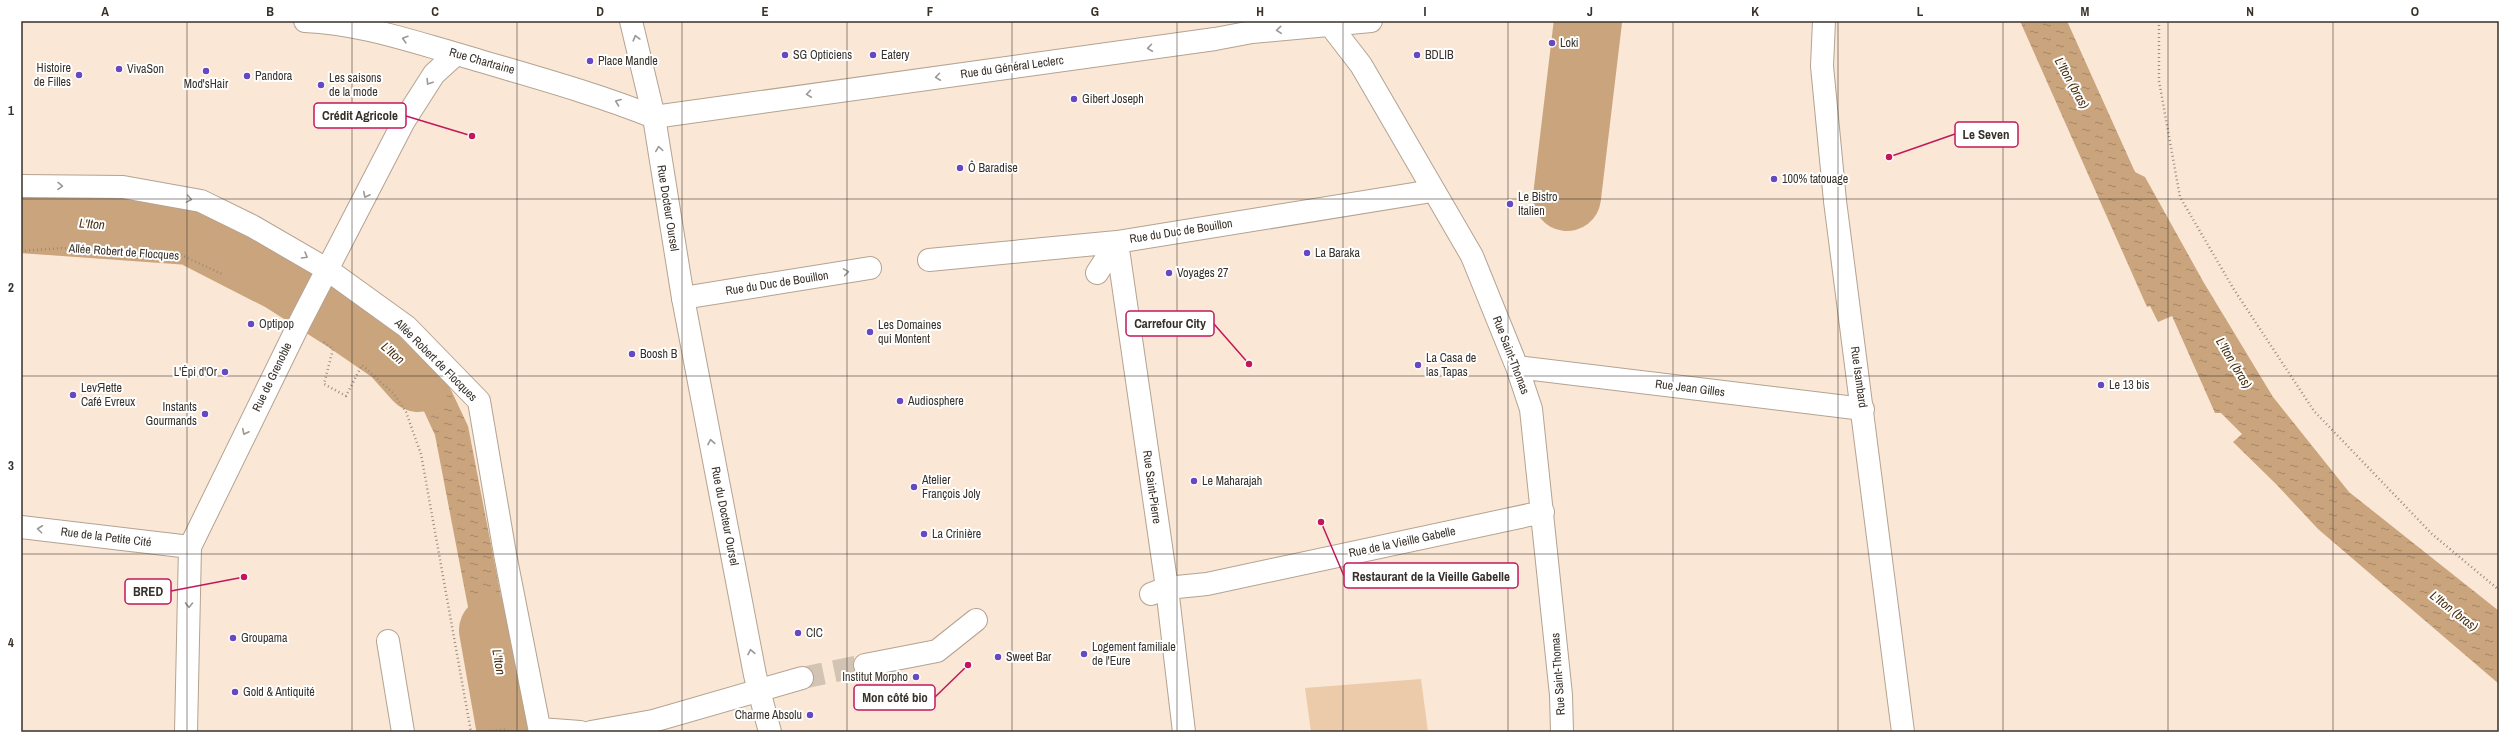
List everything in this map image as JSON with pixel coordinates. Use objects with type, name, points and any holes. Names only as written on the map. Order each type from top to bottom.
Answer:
[{"type":"street","name":"Rue Chartraine","points":[[305,21],[330,22],[392,35],[600,95],[654,117]]},
{"type":"street","points":[[631,21],[654,117]]},
{"type":"street","name":"Rue du Général Leclerc","points":[[654,117],[1215,39],[1252,32],[1329,23],[1371,21]]},
{"type":"street","name":"Rue Isambard","points":[[1824,21],[1822,66],[1835,193],[1903,732]]},
{"type":"street","name":"Rue Saint-Thomas","points":[[1329,23],[1361,65],[1432,191],[1472,256],[1517,367],[1531,409],[1561,695],[1562,732]]},
{"type":"street","name":"Rue de Grenoble","points":[[186,732],[190,547],[300,322],[404,122],[434,74],[456,54]]},
{"type":"street","name":"Rue Docteur Oursel","points":[[654,117],[683,298]]},
{"type":"street","name":"Allée Robert de Flocques","points":[[21,186],[123,187],[201,201],[252,226],[328,270],[407,328],[479,401],[505,554],[540,731]]},
{"type":"street","name":"Rue du Duc de Bouillon","points":[[929,260],[1117,242],[1432,191]]},
{"type":"street","points":[[1097,274],[1117,242]]},
{"type":"street","name":"Rue Saint-Pierre","points":[[1117,242],[1159,591],[1184,732]]},
{"type":"street","name":"Rue du Duc de Bouillon","points":[[683,298],[870,268]]},
{"type":"street","name":"Rue du Docteur Oursel","points":[[683,298],[760,690],[770,732]]},
{"type":"street","name":"Rue Jean Gilles","points":[[1517,367],[1863,409]]},
{"type":"street","name":"Rue de la Vieille Gabelle","points":[[1159,591],[1208,584],[1543,512]]},
{"type":"street","name":"Rue de la Petite Cité","points":[[21,527],[190,547]]},
{"type":"street","points":[[865,665],[937,651],[976,620]]},
{"type":"street","points":[[388,641],[404,732]]},
{"type":"street","points":[[591,732],[653,721],[802,678]]},
{"type":"street","points":[[540,731],[580,732]]},
{"type":"path","points":[[2159,21],[2159,81],[2180,197],[2233,288],[2314,411],[2432,534],[2499,590]]},
{"type":"path","name":"Allée Robert de Flocques","points":[[21,251],[63,248],[179,254],[222,274]]},
{"type":"path","points":[[300,322],[333,349],[324,384],[346,396],[362,365],[394,394],[406,412],[421,454],[471,732]]},
{"type":"path","points":[[484,732],[490,731]]},
{"type":"shaded area","points":[[1421,679],[1428,732],[1311,732],[1305,688]]},
{"type":"water","name":"L'Iton (bras)","points":[[2020,21],[2067,21],[2135,172],[2145,177],[2204,283],[2273,397],[2349,492],[2499,611],[2499,684],[2318,529],[2276,484],[2233,442],[2242,434],[2221,413],[2215,413],[2172,316],[2158,322],[2150,306],[2147,307]]},
{"type":"water","points":[[1602,25],[1605,55],[1584,196],[1550,198],[1574,59],[1569,29]]},
{"type":"water","points":[[21,202],[196,218],[291,262],[276,295],[186,249],[155,242],[89,237],[21,239]]},
{"type":"water","points":[[353,303],[413,348],[451,390],[468,426],[525,720],[491,727],[435,435],[422,407],[390,373],[338,335]]},
{"type":"waterway","points":[[1567,197],[1588,21]]},
{"type":"waterway","name":"L'Iton","points":[[21,219],[191,231],[283,278],[346,318],[394,351],[418,378]]},
{"type":"waterway","name":"L'Iton","points":[[493,630],[511,732]]},
{"type":"tunnel","points":[[802,678],[865,665]]},
{"type":"place","name":"Loki","points":[[1552,43]]},
{"type":"place","name":"SG Opticiens","points":[[785,55]]},
{"type":"place","name":"Eatery","points":[[873,55]]},
{"type":"place","name":"BDLIB","points":[[1417,55]]},
{"type":"place","name":"Place Mandle","points":[[590,61]]},
{"type":"place","name":"VivaSon","points":[[119,69]]},
{"type":"place","name":"Mod'sHair","points":[[206,71]]},
{"type":"place","name":"Histoire de Filles","points":[[79,75]]},
{"type":"place","name":"Pandora","points":[[247,76]]},
{"type":"place","name":"Les saisons de la mode","points":[[321,85]]},
{"type":"place","name":"Gibert Joseph","points":[[1074,99]]},
{"type":"place","name":"Crédit Agricole","points":[[472,136]]},
{"type":"place","name":"Le Seven","points":[[1889,157]]},
{"type":"place","name":"Ô Baradise","points":[[960,168]]},
{"type":"place","name":"100% tatouage","points":[[1774,179]]},
{"type":"place","name":"Le Bistro Italien","points":[[1510,204]]},
{"type":"place","name":"La Baraka","points":[[1307,253]]},
{"type":"place","name":"Voyages 27","points":[[1169,273]]},
{"type":"place","name":"Optipop","points":[[251,324]]},
{"type":"place","name":"Les Domaines qui Montent","points":[[870,332]]},
{"type":"place","name":"Boosh B","points":[[632,354]]},
{"type":"place","name":"Carrefour City","points":[[1249,364]]},
{"type":"place","name":"La Casa de las Tapas","points":[[1418,365]]},
{"type":"place","name":"L'Épi d'Or","points":[[225,372]]},
{"type":"place","name":"Le 13 bis","points":[[2101,385]]},
{"type":"place","name":"LevЯette Café Evreux","points":[[73,395]]},
{"type":"place","name":"Audiosphere","points":[[900,401]]},
{"type":"place","name":"Instants Gourmands","points":[[205,414]]},
{"type":"place","name":"Le Maharajah","points":[[1194,481]]},
{"type":"place","name":"Atelier François Joly","points":[[914,487]]},
{"type":"place","name":"Restaurant de la Vieille Gabelle","points":[[1321,522]]},
{"type":"place","name":"La Crinière","points":[[924,534]]},
{"type":"place","name":"BRED","points":[[244,577]]},
{"type":"place","name":"CIC","points":[[798,633]]},
{"type":"place","name":"Groupama","points":[[233,638]]},
{"type":"place","name":"Logement familiale de l'Eure","points":[[1084,654]]},
{"type":"place","name":"Sweet Bar","points":[[998,657]]},
{"type":"place","name":"Mon côté bio","points":[[968,665]]},
{"type":"place","name":"Institut Morpho","points":[[916,677]]},
{"type":"place","name":"Gold & Antiquité","points":[[235,692]]},
{"type":"place","name":"Charme Absolu","points":[[810,715]]}]
